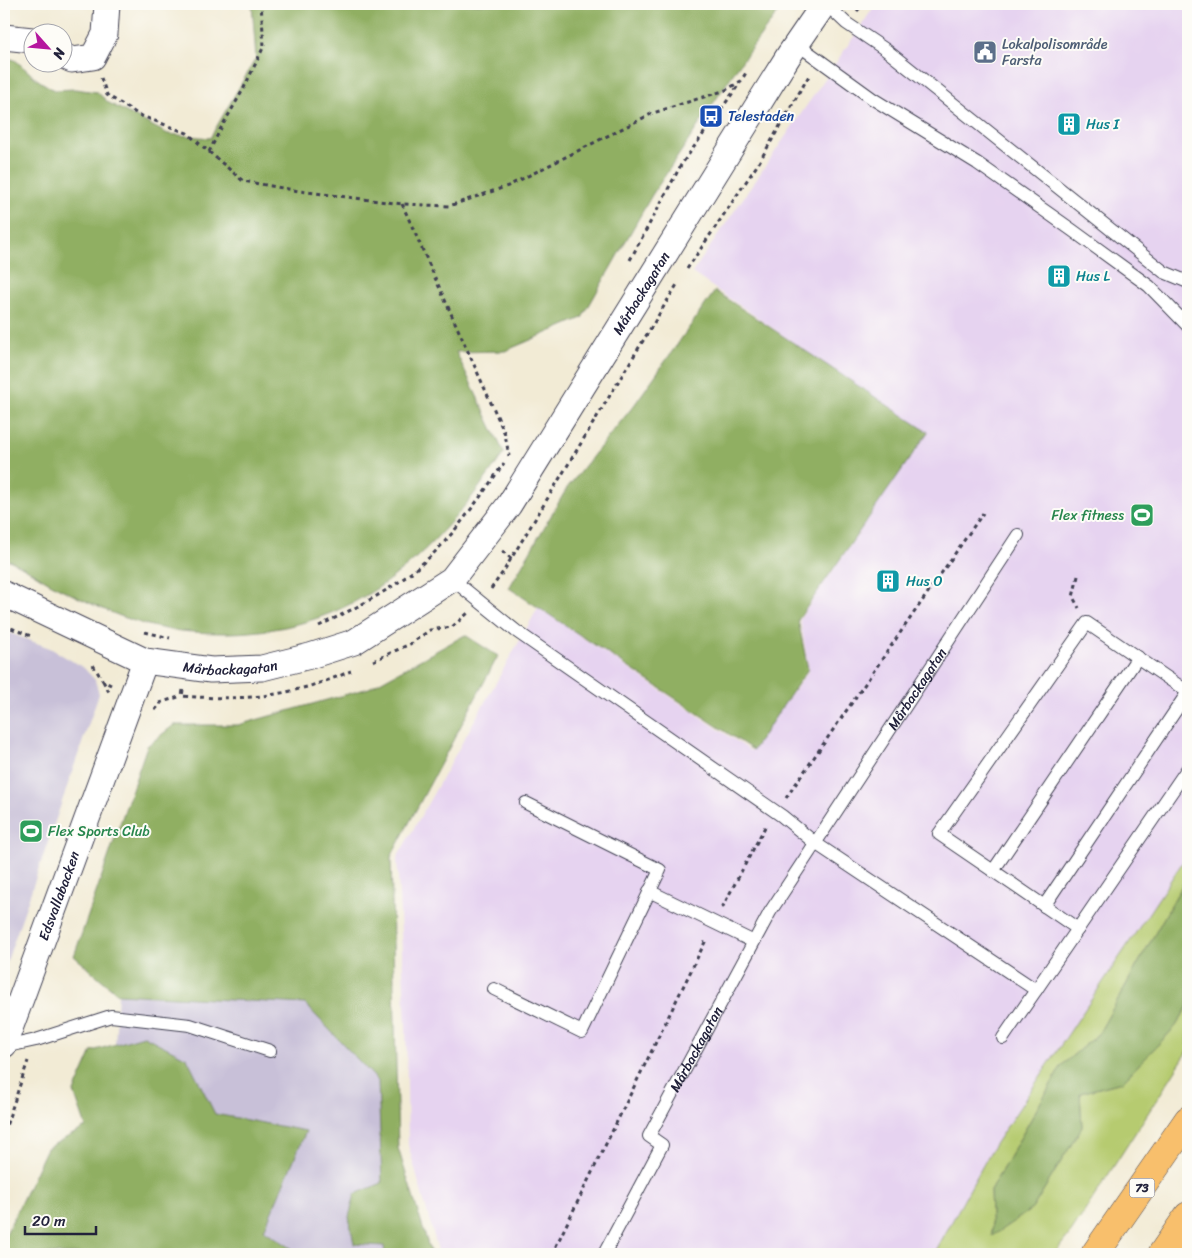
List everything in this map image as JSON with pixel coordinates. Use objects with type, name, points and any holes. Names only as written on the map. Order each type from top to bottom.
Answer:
[{"type":"highway","name":"73","points":[[1095,1254],[1188,1120]]},
{"type":"highway","points":[[1162,1254],[1188,1216]]},
{"type":"street","points":[[72,60],[93,57],[105,34],[106,4]]},
{"type":"street","name":"Mårbackagatan","points":[[4,594],[145,661],[211,670],[262,668],[354,642],[452,579],[509,505],[797,44],[825,4]]},
{"type":"street","points":[[4,36],[22,39]]},
{"type":"street","name":"Edsvallabacken","points":[[4,1046],[145,661]]},
{"type":"lane","points":[[825,4],[846,23],[886,50],[1164,272],[1188,282]]},
{"type":"lane","points":[[797,44],[873,98],[977,163],[1072,230],[1149,286],[1188,326]]},
{"type":"lane","name":"Mårbackagatan","points":[[604,1254],[662,1145],[649,1136],[752,941],[815,842],[1018,535]]},
{"type":"lane","points":[[452,579],[516,631],[776,812],[815,842],[1036,990]]},
{"type":"lane","points":[[1044,906],[1188,692],[1087,623],[939,834],[1078,930]]},
{"type":"lane","points":[[992,871],[1138,657]]},
{"type":"lane","points":[[1003,1038],[1188,768]]},
{"type":"lane","points":[[494,989],[582,1032],[660,870],[526,803]]},
{"type":"lane","points":[[650,891],[752,941]]},
{"type":"lane","points":[[4,1046],[36,1040],[111,1016],[190,1025],[270,1051]]},
{"type":"path","points":[[209,152],[220,128],[244,90],[264,46],[261,4]]},
{"type":"path","points":[[846,23],[863,4]]},
{"type":"path","points":[[93,57],[107,95],[139,115],[187,133],[243,181],[299,191],[402,204],[448,206],[508,186],[653,113],[708,97],[741,81]]},
{"type":"path","points":[[685,272],[758,164],[818,60]]},
{"type":"path","points":[[626,269],[681,165],[752,65]]},
{"type":"path","points":[[402,204],[505,434],[510,455]]},
{"type":"path","points":[[366,664],[410,644],[430,630],[452,627],[481,601],[503,572],[680,280]]},
{"type":"path","points":[[316,627],[377,596],[419,567],[466,516],[514,447]]},
{"type":"path","points":[[552,1254],[714,923],[763,830],[983,513]]},
{"type":"path","points":[[1078,576],[1073,597],[1087,623]]},
{"type":"path","points":[[4,625],[39,640]]},
{"type":"path","points":[[86,662],[94,665],[103,681],[132,694],[160,703],[182,696],[218,699],[264,697],[304,690],[357,668]]},
{"type":"path","points":[[182,696],[185,667]]},
{"type":"shaded area","name":"Telestaden","points":[[876,4],[1188,4],[1188,854],[992,1149],[934,1254],[439,1254],[408,1145],[406,1026],[397,858],[538,608],[751,751],[809,670],[800,619],[927,433],[692,273]]},
{"type":"shaded area","points":[[4,631],[50,648],[84,668],[95,680],[99,694],[4,970]]},
{"type":"shaded area","points":[[118,994],[305,1004],[378,1081],[382,1183],[355,1194],[385,1246],[385,1254],[300,1254],[264,1230],[306,1131],[215,1114],[187,1058],[115,1045]]},
{"type":"green space","points":[[252,4],[784,4],[737,68],[652,195],[582,318],[505,351],[456,352],[504,453],[450,524],[420,554],[388,580],[354,602],[316,619],[274,629],[227,633],[196,632],[154,627],[105,610],[4,558],[4,57],[15,60],[22,66],[22,72],[29,72],[54,90],[75,89],[97,92],[109,103],[168,134],[210,138],[256,58]]},
{"type":"green space","points":[[715,291],[928,432],[798,620],[808,669],[753,750],[509,588],[567,488],[635,404]]},
{"type":"green space","points":[[465,635],[498,656],[391,857],[398,1148],[431,1254],[385,1254],[384,1246],[354,1244],[349,1217],[355,1194],[382,1183],[378,1081],[305,1004],[118,994],[74,956],[147,746],[174,725],[238,725],[369,688]]},
{"type":"green space","points":[[1188,854],[1188,875],[1099,1033],[1062,1065],[990,1191],[992,1235],[1032,1209],[1082,1127],[1080,1093],[1122,1082],[1176,1026],[1188,1006],[1188,1051],[1072,1231],[1054,1254],[934,1254],[992,1149]]},
{"type":"green space","points":[[1188,875],[1188,1006],[1176,1026],[1122,1082],[1080,1093],[1082,1127],[1032,1209],[992,1236],[990,1191],[1062,1065],[1099,1033]]},
{"type":"green space","points":[[144,1036],[187,1058],[215,1114],[306,1131],[264,1230],[300,1254],[4,1254],[4,1238],[47,1148],[86,1127],[74,1092],[92,1051]]},
{"type":"place","name":"Lokalpolisområde Farsta","points":[[985,52]]},
{"type":"place","name":"Telestaden","points":[[711,116]]},
{"type":"place","name":"Hus I","points":[[1069,124]]},
{"type":"place","name":"Hus L","points":[[1059,276]]},
{"type":"place","name":"Flex fitness","points":[[1142,515]]},
{"type":"place","name":"Hus O","points":[[888,581]]},
{"type":"place","name":"Flex Sports Club","points":[[31,831]]}]
